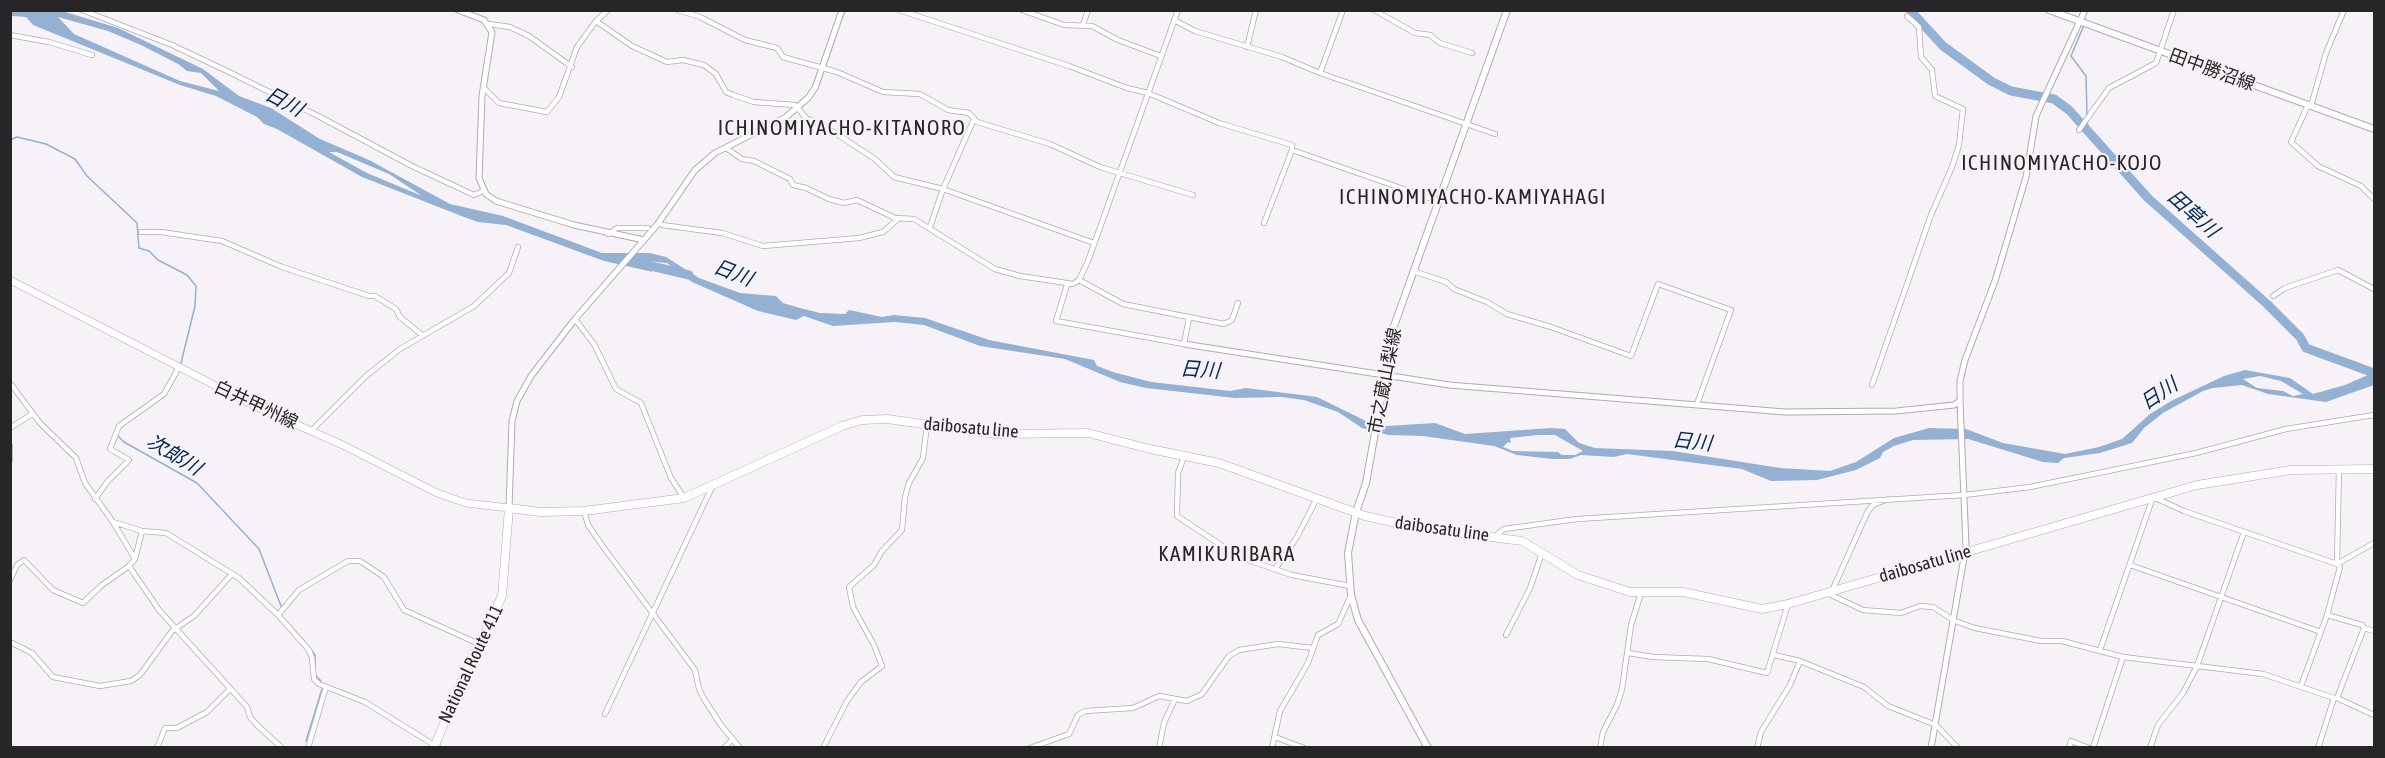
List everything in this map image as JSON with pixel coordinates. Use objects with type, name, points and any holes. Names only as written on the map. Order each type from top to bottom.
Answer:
[{"type":"highway","name":"daibosatu line","points":[[509,508],[540,512],[584,511],[684,498],[853,422],[887,419],[996,434],[1080,431],[1184,457],[1219,463],[1356,512],[1414,527],[1522,541],[1578,575],[1630,592],[1683,592],[1762,609],[1788,604],[2197,485],[2291,470],[2374,469]]},
{"type":"highway","name":"National Route 411","points":[[436,747],[479,644],[502,596],[509,508]]},
{"type":"main road","name":"市之蔵山梨線","points":[[1428,747],[1362,628],[1351,595],[1348,553],[1356,512],[1366,483],[1394,326],[1416,272],[1438,201],[1507,10]]},
{"type":"main road","name":"田中勝沼線","points":[[2049,10],[2083,18],[2161,51],[2374,129]]},
{"type":"main road","name":"白井甲州線","points":[[10,280],[179,367],[452,499],[509,508]]},
{"type":"street","points":[[82,10],[161,41],[230,72],[411,166],[474,195],[483,190]]},
{"type":"street","points":[[458,10],[479,17],[489,24],[510,27],[529,36],[572,67]]},
{"type":"street","points":[[483,87],[499,103],[547,112],[559,97],[572,67],[577,47],[596,21],[608,10]]},
{"type":"street","points":[[678,10],[700,17],[745,40],[777,48],[783,57],[864,82],[883,92],[920,94],[948,110],[969,113],[974,119],[1010,134],[1050,144],[1080,160],[1193,195]]},
{"type":"street","points":[[509,508],[512,422],[517,401],[531,376],[575,319],[642,243],[695,170],[726,148],[798,109],[815,88],[842,10]]},
{"type":"street","points":[[898,10],[1069,66],[1127,88],[1148,93],[1219,123],[1292,146],[1264,223]]},
{"type":"street","points":[[1022,10],[1064,25],[1092,26],[1118,40],[1161,56]]},
{"type":"street","points":[[1083,25],[1088,10]]},
{"type":"street","points":[[726,148],[742,159],[754,161],[790,179],[793,185],[844,203],[857,200],[898,219],[914,219],[995,269],[1067,285],[1079,280],[1094,243],[1178,10]]},
{"type":"street","points":[[1247,47],[1256,10]]},
{"type":"street","points":[[1320,73],[1344,10]]},
{"type":"street","points":[[1374,10],[1415,33],[1430,35],[1440,43],[1472,54]]},
{"type":"street","points":[[2079,130],[2109,88],[2156,63],[2174,10]]},
{"type":"street","points":[[2344,10],[2326,53],[2309,106],[2290,142],[2318,166],[2361,186],[2374,199]]},
{"type":"street","points":[[1872,385],[1931,215],[1952,167],[1959,145],[1964,110],[1935,96],[1932,70],[1921,57],[1920,29],[1906,16]]},
{"type":"street","points":[[1931,747],[1966,552],[1960,381],[1965,360],[1995,282],[2026,177],[2033,127],[2040,104],[2083,18]]},
{"type":"street","points":[[1174,20],[1195,31],[1282,57],[1320,73],[1495,134]]},
{"type":"street","points":[[596,21],[632,46],[667,62],[683,60],[704,65],[716,74],[726,92],[733,95],[754,102],[789,102],[806,118],[829,129],[875,159],[894,177],[943,189],[1094,243]]},
{"type":"street","points":[[489,24],[492,40],[483,87],[479,178],[483,190],[496,201],[642,243]]},
{"type":"street","points":[[10,35],[48,42],[92,55]]},
{"type":"street","points":[[930,227],[943,189],[974,119]]},
{"type":"street","points":[[1292,150],[1438,201]]},
{"type":"street","points":[[662,225],[722,233],[762,246],[859,238],[883,232],[898,219]]},
{"type":"street","points":[[608,234],[617,228],[648,228]]},
{"type":"street","points":[[141,232],[161,232],[222,242],[282,267],[375,296],[396,309],[400,317],[422,335]]},
{"type":"street","points":[[311,431],[366,376],[422,335],[474,306],[509,273],[518,247]]},
{"type":"street","points":[[2273,296],[2285,288],[2338,270],[2374,289]]},
{"type":"street","points":[[1416,272],[1446,282],[1454,289],[1487,302],[1507,314],[1551,327],[1631,356],[1658,284],[1731,310],[1697,404]]},
{"type":"street","points":[[1079,280],[1123,304],[1224,324],[1232,320],[1238,303]]},
{"type":"street","points":[[1067,285],[1056,321],[1184,344],[1449,385],[1785,412],[1885,411],[1954,405],[1960,401]]},
{"type":"street","points":[[1184,344],[1189,318]]},
{"type":"street","points":[[575,319],[594,344],[616,389],[641,404],[662,459],[684,498]]},
{"type":"street","points":[[95,499],[108,481],[129,460],[110,449],[119,426],[164,394],[179,367]]},
{"type":"street","points":[[10,383],[32,414],[76,458],[85,483],[113,522],[135,559]]},
{"type":"street","points":[[10,428],[32,414]]},
{"type":"street","points":[[1495,536],[1504,529],[1577,519],[1964,495],[2030,487],[2196,453],[2286,429],[2374,415]]},
{"type":"street","points":[[823,747],[861,682],[882,666],[874,645],[853,607],[849,587],[874,565],[882,551],[902,530],[905,497],[909,483],[923,458],[927,425]]},
{"type":"street","points":[[10,446],[10,460]]},
{"type":"street","points":[[1184,457],[1179,473],[1177,516],[1234,554],[1292,575],[1350,586]]},
{"type":"street","points":[[2301,686],[2327,615],[2340,567],[2337,564],[2339,468]]},
{"type":"street","points":[[605,714],[713,485]]},
{"type":"street","points":[[1276,568],[1297,537],[1318,497]]},
{"type":"street","points":[[2100,650],[2153,497],[2337,564],[2374,543]]},
{"type":"street","points":[[1888,499],[1873,505],[1868,511],[1830,592],[1863,610],[1901,613],[1920,606],[1933,607],[1955,621],[1975,628],[2041,641],[2062,641],[2123,657],[2263,674],[2335,698],[2374,715]]},
{"type":"street","points":[[584,511],[588,525],[652,615],[695,670],[699,689],[732,740],[740,747]]},
{"type":"street","points":[[113,522],[142,531],[166,533],[249,585],[309,650],[314,680],[365,702],[436,747]]},
{"type":"street","points":[[10,580],[17,565],[24,560],[53,590],[83,603],[135,559],[142,531]]},
{"type":"street","points":[[2150,747],[2158,724],[2183,693],[2197,666],[2244,532]]},
{"type":"street","points":[[1506,635],[1530,588],[1542,553]]},
{"type":"street","points":[[10,561],[17,565]]},
{"type":"street","points":[[278,615],[299,590],[348,561],[360,561],[384,577],[404,610],[479,644]]},
{"type":"street","points":[[129,566],[159,610],[247,707],[250,717],[258,726],[282,747]]},
{"type":"street","points":[[2130,566],[2321,632]]},
{"type":"street","points":[[10,642],[32,653],[53,677],[84,684],[108,685],[131,681],[140,675],[176,628],[194,616],[232,574]]},
{"type":"street","points":[[1600,747],[1604,732],[1617,705],[1628,653],[1631,625],[1641,593]]},
{"type":"street","points":[[1272,747],[1280,711],[1308,663],[1322,632],[1338,624],[1351,595]]},
{"type":"street","points":[[1628,653],[1653,657],[1708,659],[1767,673],[1788,604]]},
{"type":"street","points":[[2327,615],[2362,625],[2374,632]]},
{"type":"street","points":[[2318,747],[2335,698],[2364,628]]},
{"type":"street","points":[[1030,747],[1069,734],[1078,715],[1085,711],[1133,708],[1159,696],[1187,701],[1202,694],[1229,657],[1239,650],[1278,644],[1313,648]]},
{"type":"street","points":[[1774,655],[1800,661],[1864,687],[1902,714],[1936,725],[1958,747]]},
{"type":"street","points":[[2068,747],[2071,741],[2091,747],[2123,657]]},
{"type":"street","points":[[1765,747],[1758,746],[1761,732],[1790,685],[1800,661]]},
{"type":"street","points":[[308,747],[326,687]]},
{"type":"street","points":[[157,747],[165,728],[177,728],[207,712],[230,689]]},
{"type":"street","points":[[1159,747],[1164,723],[1175,699]]},
{"type":"street","points":[[1275,737],[1304,747]]},
{"type":"street","points":[[724,747],[732,740]]},
{"type":"water","points":[[11,11],[62,11],[118,28],[203,69],[239,96],[271,108],[320,139],[369,160],[450,204],[503,216],[602,253],[650,253],[666,257],[699,278],[740,293],[776,296],[783,303],[820,313],[845,314],[849,310],[882,317],[894,315],[925,318],[989,340],[1094,360],[1097,366],[1151,382],[1230,391],[1246,388],[1317,397],[1366,421],[1387,426],[1435,423],[1465,434],[1565,429],[1579,443],[1595,448],[1673,451],[1780,468],[1830,471],[1856,462],[1894,438],[1929,428],[1966,429],[2003,443],[2065,454],[2099,447],[2122,439],[2150,414],[2171,401],[2224,376],[2245,370],[2290,378],[2313,394],[2345,385],[2370,374],[2366,369],[2374,370],[2374,385],[2326,402],[2268,394],[2242,385],[2213,388],[2163,413],[2144,428],[2132,443],[2100,453],[2064,458],[2058,463],[2043,462],[1968,439],[1913,440],[1894,446],[1883,452],[1880,458],[1856,470],[1817,480],[1771,481],[1742,469],[1627,454],[1614,457],[1581,455],[1570,459],[1552,459],[1517,455],[1494,446],[1423,436],[1388,435],[1362,428],[1338,412],[1304,400],[1281,397],[1235,398],[1146,388],[1120,382],[1065,359],[980,346],[924,325],[895,322],[833,326],[804,316],[796,320],[758,311],[692,282],[667,263],[636,260],[653,272],[604,261],[506,225],[478,222],[362,177],[216,96],[180,85],[33,25],[26,17],[11,16]],"holes":[[[58,17],[108,31],[141,45],[187,71],[201,73],[219,91],[180,81],[74,34]],[[329,152],[337,152],[389,174],[422,196],[367,173]],[[2260,376],[2281,381],[2303,394],[2293,396],[2283,391],[2257,388],[2243,379]],[[1555,435],[1583,451],[1575,455],[1562,455],[1558,452],[1513,451],[1503,447],[1508,442],[1511,443],[1510,438]]]},
{"type":"waterway","name":"田草川","points":[[1910,10],[1943,46],[1991,81],[2011,91],[2054,99],[2069,110],[2148,198],[2267,304],[2300,337],[2306,348],[2374,373]]},
{"type":"waterway","points":[[2084,25],[2071,56],[2086,76],[2087,116]]},
{"type":"waterway","name":"田草川","points":[[2087,121],[2088,128]]},
{"type":"waterway","name":"次郎川","points":[[10,140],[17,137],[46,144],[75,159],[87,176],[137,223],[139,248],[149,251],[158,260],[187,275],[196,286],[195,306],[181,363]]},
{"type":"waterway","name":"日川","points":[[630,261],[689,275]]},
{"type":"waterway","name":"次郎川","points":[[118,436],[124,442],[197,483],[259,549],[281,606]]},
{"type":"waterway","name":"次郎川","points":[[287,622],[304,641]]},
{"type":"waterway","name":"次郎川","points":[[311,650],[315,655],[315,670]]},
{"type":"waterway","name":"次郎川","points":[[315,675],[321,681]]},
{"type":"waterway","name":"次郎川","points":[[306,741],[322,689]]},
{"type":"district","name":"ICHINOMIYACHO-KITANORO","points":[[842,128]]},
{"type":"district","name":"ICHINOMIYACHO-KOJO","points":[[2062,163]]},
{"type":"district","name":"ICHINOMIYACHO-KAMIYAHAGI","points":[[1473,197]]},
{"type":"district","name":"KAMIKURIBARA","points":[[1227,554]]}]
